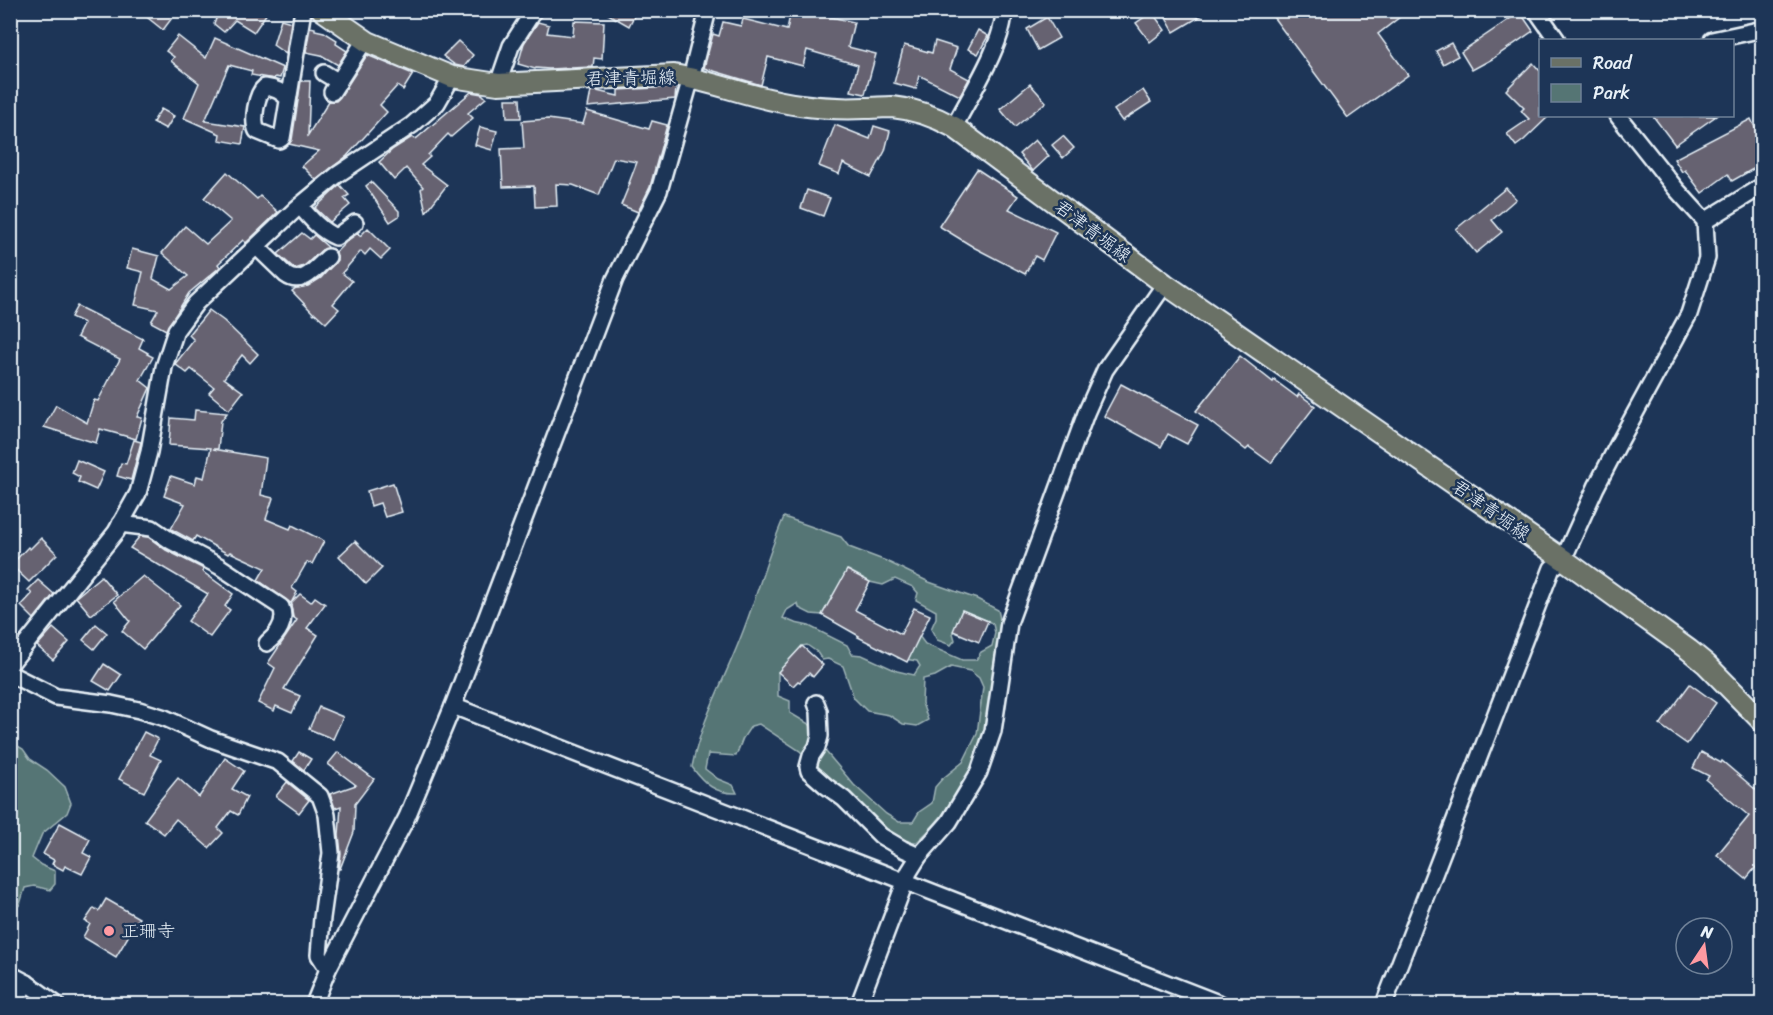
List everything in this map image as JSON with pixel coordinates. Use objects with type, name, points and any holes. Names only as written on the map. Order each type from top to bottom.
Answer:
[{"type":"main road","name":"君津青堀線","points":[[322,10],[365,40],[452,77],[498,84],[674,75],[800,105],[844,109],[891,107],[910,110],[943,121],[1165,284],[1689,650],[1706,664],[1762,721]]},
{"type":"street","points":[[288,99],[303,10]]},
{"type":"street","points":[[498,84],[511,46],[534,10]]},
{"type":"street","points":[[314,1005],[328,969],[407,817],[453,706],[615,279],[659,191],[708,10]]},
{"type":"street","points":[[954,127],[994,50],[1004,22],[1004,10]]},
{"type":"street","points":[[1536,10],[1556,39]]},
{"type":"street","points":[[1717,39],[1762,30]]},
{"type":"street","points":[[324,74],[335,87],[365,40]]},
{"type":"street","points":[[10,664],[120,524],[138,493],[149,453],[164,367],[176,330],[196,303],[300,206],[337,175],[412,125],[437,103],[452,77]]},
{"type":"street","points":[[1384,1005],[1552,568],[1563,560],[1596,487],[1689,314],[1707,258],[1705,221],[1676,189],[1621,117]]},
{"type":"street","points":[[1705,221],[1762,186]]},
{"type":"street","points":[[300,206],[327,233],[336,237],[355,223]]},
{"type":"street","points":[[257,247],[286,275],[297,280],[304,278],[328,257]]},
{"type":"street","points":[[859,1005],[904,883],[919,856],[949,822],[979,772],[993,731],[1009,623],[1086,413],[1105,370],[1165,284]]},
{"type":"street","points":[[120,524],[152,528],[281,607],[283,612],[280,629],[267,643]]},
{"type":"street","points":[[10,674],[56,698],[111,704],[139,710],[165,718],[211,739],[278,762],[320,796],[327,815],[331,854],[319,955],[328,969]]},
{"type":"street","points":[[816,703],[819,711],[820,736],[811,756],[809,771],[844,799],[881,836],[919,856]]},
{"type":"street","points":[[453,706],[1221,1005]]},
{"type":"street","points":[[10,974],[27,983],[56,1005]]},
{"type":"street","points":[[12,1005],[27,983]]},
{"type":"green space","points":[[784,517],[841,537],[849,547],[886,561],[929,582],[977,599],[998,610],[1000,620],[997,680],[989,735],[961,790],[945,812],[917,842],[906,842],[882,830],[800,751],[759,724],[751,726],[736,756],[708,754],[705,769],[718,779],[733,785],[737,793],[723,792],[711,787],[692,767],[701,733],[742,634]],"holes":[[[848,570],[870,582],[883,585],[895,579],[913,587],[918,593],[916,600],[936,611],[936,618],[931,629],[937,640],[951,645],[955,640],[953,633],[962,610],[993,624],[995,633],[992,646],[981,652],[976,660],[962,660],[925,644],[919,636],[894,652],[898,658],[917,661],[920,666],[914,675],[897,671],[862,655],[852,654],[847,645],[809,626],[783,618],[787,610],[798,603],[799,608],[811,614],[822,615]],[[807,645],[817,652],[822,660],[828,659],[843,666],[854,698],[867,711],[889,715],[903,724],[917,726],[928,720],[922,703],[923,679],[935,676],[951,667],[970,671],[979,678],[983,687],[977,734],[963,762],[935,787],[932,803],[919,812],[913,822],[899,822],[886,814],[854,785],[821,746],[812,726],[790,713],[790,701],[778,696],[778,673],[802,646]]]},
{"type":"green space","points":[[11,742],[23,749],[30,759],[47,770],[65,787],[71,803],[67,813],[42,834],[32,858],[55,871],[55,884],[50,890],[34,886],[25,888],[20,904],[11,914]]},
{"type":"building","points":[[138,10],[178,10],[163,30]]},
{"type":"building","points":[[207,10],[269,10],[254,32],[235,20],[224,32],[214,24],[216,19]]},
{"type":"building","points":[[601,10],[637,10],[629,26]]},
{"type":"building","points":[[791,10],[828,10],[826,16],[854,22],[848,47],[876,54],[865,94],[851,91],[858,65],[807,50],[803,66],[768,57],[761,85],[704,68],[713,34],[719,36],[723,22],[741,26],[743,19],[787,30]]},
{"type":"building","points":[[1179,10],[1211,10],[1174,32],[1166,18]]},
{"type":"building","points":[[1268,10],[1409,10],[1378,34],[1408,75],[1348,118]]},
{"type":"building","points":[[1152,12],[1165,30],[1150,42],[1136,23]]},
{"type":"building","points":[[1520,12],[1533,31],[1472,70],[1461,52]]},
{"type":"building","points":[[1047,17],[1059,38],[1038,50],[1027,29]]},
{"type":"building","points":[[281,19],[291,22],[286,54],[273,45]]},
{"type":"building","points":[[574,21],[604,22],[602,59],[594,58],[593,67],[535,69],[518,64],[524,43],[538,22],[549,25],[547,33],[573,36]]},
{"type":"building","points":[[310,27],[337,40],[336,44],[347,51],[338,65],[321,55],[306,52]]},
{"type":"building","points":[[978,30],[988,36],[978,54],[968,49]]},
{"type":"building","points":[[178,36],[206,58],[215,38],[283,68],[280,78],[275,77],[274,79],[251,75],[252,71],[229,65],[205,121],[245,127],[242,144],[219,140],[220,134],[184,118],[199,83],[171,61],[174,57],[166,51]]},
{"type":"building","points":[[458,41],[473,55],[464,67],[455,65],[443,56]]},
{"type":"building","points":[[935,41],[957,48],[950,69],[969,79],[960,96],[919,75],[916,89],[894,83],[904,45],[932,53]]},
{"type":"building","points":[[1451,43],[1458,56],[1443,64],[1436,51]]},
{"type":"building","points":[[367,55],[413,74],[403,90],[397,86],[380,105],[387,112],[347,156],[316,180],[302,166],[319,151],[289,144],[292,140],[301,81],[310,81],[308,135],[329,101],[336,101],[340,97]]},
{"type":"building","points":[[1533,63],[1539,70],[1539,117],[1548,117],[1516,146],[1507,134],[1529,119],[1521,111],[1524,108],[1506,90]]},
{"type":"building","points":[[1030,84],[1046,102],[1015,127],[1000,109]]},
{"type":"building","points":[[676,88],[675,99],[588,107],[591,91],[618,96],[618,90]]},
{"type":"building","points":[[1143,90],[1151,102],[1122,121],[1114,110]]},
{"type":"building","points":[[471,92],[482,94],[486,98],[468,113],[473,118],[451,137],[448,134],[421,165],[447,185],[426,212],[421,189],[423,187],[406,168],[394,180],[379,162],[393,149],[412,137],[417,138]]},
{"type":"building","points":[[506,99],[520,99],[521,118],[507,118]]},
{"type":"building","points":[[161,109],[174,116],[166,129],[153,122]]},
{"type":"building","points":[[587,111],[649,129],[652,121],[667,125],[650,187],[638,212],[621,205],[637,162],[614,158],[599,195],[573,185],[556,184],[557,206],[535,207],[534,186],[503,187],[501,149],[524,148],[522,121],[548,119],[583,124]]},
{"type":"building","points":[[1654,117],[1715,117],[1675,145]]},
{"type":"building","points":[[1751,119],[1762,142],[1762,164],[1732,181],[1728,174],[1702,193],[1685,170],[1682,172],[1674,159]]},
{"type":"building","points":[[835,125],[870,139],[874,126],[890,131],[885,151],[871,177],[843,163],[839,174],[819,166]]},
{"type":"building","points":[[480,127],[497,131],[492,150],[475,145]]},
{"type":"building","points":[[1063,136],[1074,148],[1063,158],[1052,145]]},
{"type":"building","points":[[1035,140],[1049,156],[1033,171],[1019,154]]},
{"type":"building","points":[[977,169],[1018,196],[1009,209],[1056,232],[1042,260],[1035,256],[1025,274],[939,226]]},
{"type":"building","points":[[227,172],[257,199],[260,196],[278,212],[246,243],[243,240],[218,264],[220,267],[189,293],[166,330],[151,322],[158,310],[135,305],[143,272],[127,268],[132,249],[159,256],[153,279],[171,289],[188,276],[162,253],[185,226],[206,244],[231,221],[204,198]]},
{"type":"building","points":[[371,182],[399,211],[399,216],[390,222],[366,186]]},
{"type":"building","points":[[340,185],[349,195],[344,198],[350,205],[330,222],[315,208]]},
{"type":"building","points":[[1506,188],[1516,199],[1492,220],[1502,232],[1476,253],[1456,229]]},
{"type":"building","points":[[807,190],[830,198],[823,216],[801,208]]},
{"type":"building","points":[[368,228],[390,250],[381,259],[370,249],[365,255],[361,251],[342,273],[352,281],[333,304],[339,309],[326,323],[292,291],[308,286],[321,278],[337,260],[336,252],[347,241],[358,233],[360,236]]},
{"type":"building","points":[[302,233],[310,239],[314,235],[329,248],[322,250],[304,266],[295,269],[278,254]]},
{"type":"building","points":[[77,306],[143,339],[139,348],[153,357],[140,380],[150,388],[137,417],[142,418],[136,439],[100,429],[96,443],[44,427],[56,405],[87,423],[94,400],[98,401],[120,359],[77,337],[84,323],[71,317]]},
{"type":"building","points":[[209,310],[224,321],[258,354],[250,363],[242,355],[224,378],[243,392],[229,410],[209,393],[214,387],[191,369],[187,373],[175,364],[194,340],[189,335]]},
{"type":"building","points":[[1240,356],[1273,382],[1274,380],[1297,397],[1299,394],[1315,406],[1271,463],[1249,447],[1246,450],[1196,411]]},
{"type":"building","points":[[1121,384],[1198,425],[1187,444],[1168,434],[1161,447],[1104,416]]},
{"type":"building","points":[[195,410],[227,413],[221,421],[218,449],[213,449],[266,458],[261,495],[273,498],[266,519],[290,529],[292,525],[324,541],[312,564],[307,562],[292,588],[297,592],[291,603],[300,594],[311,602],[315,597],[325,604],[307,628],[318,635],[284,689],[300,696],[292,713],[276,706],[274,711],[258,703],[275,668],[268,663],[297,620],[293,617],[292,604],[258,580],[265,568],[230,552],[228,554],[196,536],[193,541],[171,529],[185,504],[164,496],[171,476],[195,484],[197,476],[204,478],[211,448],[169,445],[171,418],[194,420]]},
{"type":"building","points":[[134,440],[141,442],[131,480],[117,476],[121,463],[126,464]]},
{"type":"building","points":[[77,460],[104,472],[96,490],[78,482],[80,477],[72,473]]},
{"type":"building","points":[[393,483],[402,512],[385,517],[380,503],[371,506],[367,491]]},
{"type":"building","points":[[140,536],[148,537],[166,550],[204,569],[203,572],[233,594],[225,606],[230,610],[210,637],[188,621],[208,594],[130,548]]},
{"type":"building","points":[[41,538],[57,554],[29,582],[11,565],[28,547],[30,549]]},
{"type":"building","points":[[355,541],[382,568],[366,584],[339,556]]},
{"type":"building","points":[[847,570],[870,582],[855,610],[901,634],[914,608],[930,615],[907,662],[858,637],[822,615]]},
{"type":"building","points":[[101,576],[117,595],[91,615],[76,597]]},
{"type":"building","points":[[143,576],[180,605],[143,649],[122,631],[130,621],[114,601]]},
{"type":"building","points":[[38,580],[54,594],[34,619],[21,606],[32,594],[28,590]]},
{"type":"building","points":[[962,610],[988,621],[979,642],[953,631]]},
{"type":"building","points":[[96,624],[107,633],[94,649],[83,640]]},
{"type":"building","points":[[53,628],[69,642],[53,660],[37,646]]},
{"type":"building","points":[[802,646],[823,665],[813,677],[809,673],[793,686],[778,672]]},
{"type":"building","points":[[104,664],[121,675],[110,691],[93,681]]},
{"type":"building","points":[[1690,684],[1716,703],[1687,744],[1660,725]]},
{"type":"building","points":[[319,707],[343,717],[333,739],[309,729]]},
{"type":"building","points":[[144,732],[158,739],[150,755],[161,760],[144,792],[119,779]]},
{"type":"building","points":[[299,752],[311,759],[304,770],[293,761]]},
{"type":"building","points":[[338,752],[374,779],[355,804],[354,832],[340,869],[341,806],[335,808],[330,794],[356,785],[328,764]]},
{"type":"building","points":[[1701,752],[1721,763],[1722,761],[1762,795],[1762,860],[1746,879],[1717,855],[1749,816],[1706,780],[1709,776],[1693,768]]},
{"type":"building","points":[[225,758],[244,771],[232,789],[247,797],[238,815],[231,811],[218,828],[223,833],[209,848],[176,819],[164,834],[145,820],[178,778],[199,797]]},
{"type":"building","points":[[287,782],[309,800],[299,813],[276,796]]},
{"type":"building","points":[[60,823],[90,839],[83,853],[91,857],[82,874],[65,866],[63,870],[52,864],[54,860],[43,854]]},
{"type":"building","name":"正珊寺","points":[[106,899],[139,918],[116,957],[83,937],[90,924],[85,921],[94,908],[99,911]]},
{"type":"place","name":"正珊寺","points":[[109,931]]}]
